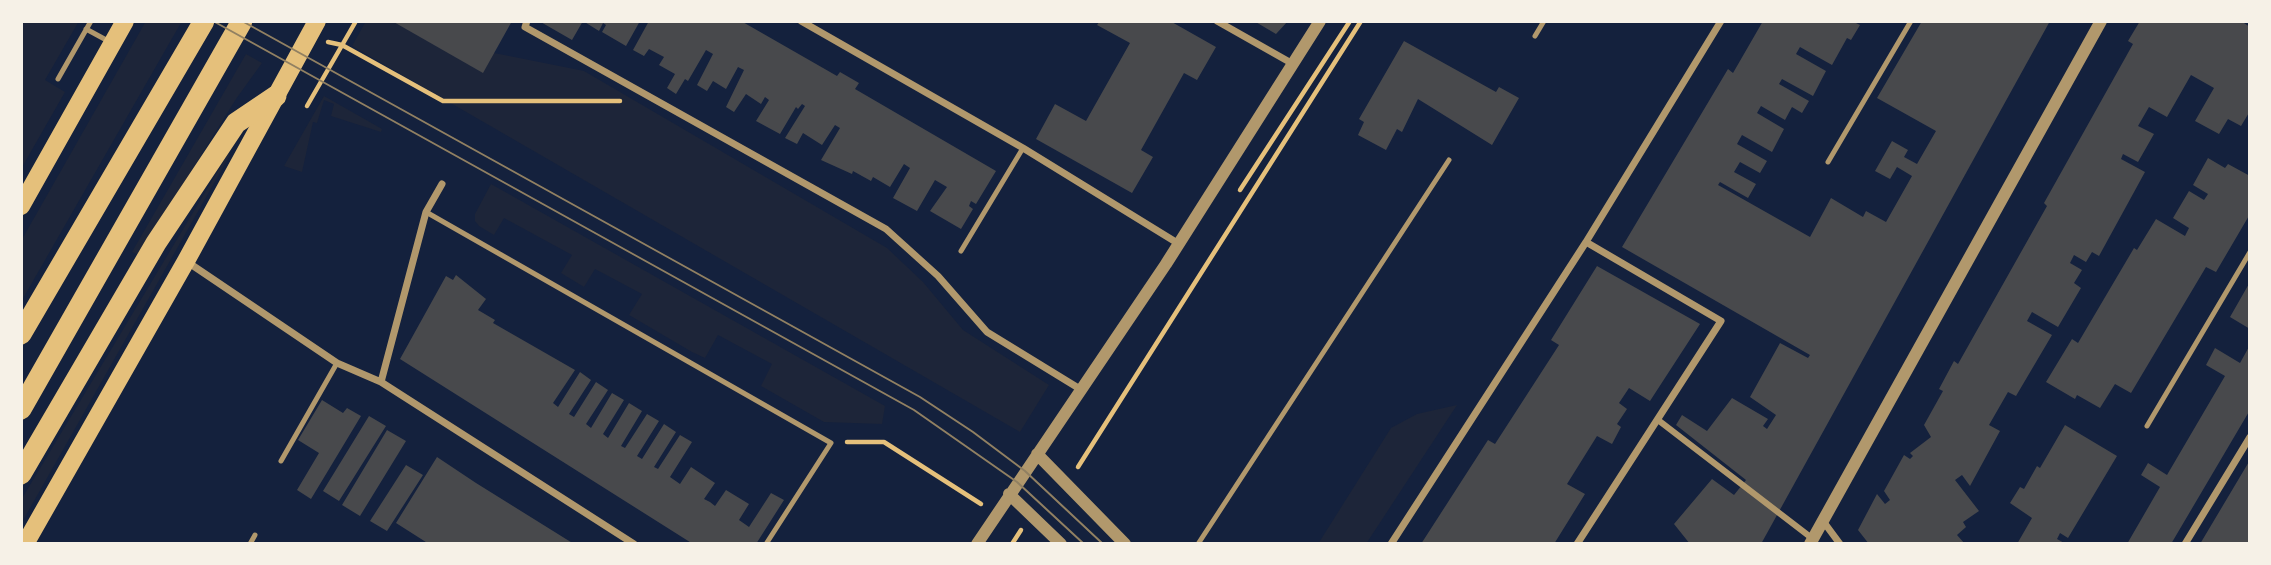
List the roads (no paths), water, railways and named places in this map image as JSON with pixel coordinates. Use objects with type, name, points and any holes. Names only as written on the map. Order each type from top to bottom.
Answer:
[{"type":"highway","points":[[21,334],[204,21]]},
{"type":"highway","points":[[21,409],[242,21]]},
{"type":"highway","points":[[21,474],[156,243],[236,123],[276,96]]},
{"type":"main road","points":[[21,206],[125,21]]},
{"type":"main road","points":[[25,544],[186,261],[317,21]]},
{"type":"street","points":[[801,21],[1023,148],[1179,244]]},
{"type":"street","points":[[1217,21],[1293,64]]},
{"type":"street","points":[[977,544],[1179,244],[1320,21]]},
{"type":"street","points":[[1391,544],[1586,242],[1721,21]]},
{"type":"street","points":[[1658,420],[1811,541],[2101,21]]},
{"type":"street","points":[[526,24],[886,229],[938,275],[987,332],[1080,389]]},
{"type":"street","points":[[381,382],[426,212],[442,184]]},
{"type":"street","points":[[1577,544],[1721,321],[1586,242]]},
{"type":"street","points":[[186,261],[337,363],[381,382],[635,544]]},
{"type":"street","points":[[2185,544],[2250,437]]},
{"type":"street","points":[[1037,454],[1125,544]]},
{"type":"street","points":[[1009,494],[1061,544]]},
{"type":"street","points":[[1823,521],[1840,544]]},
{"type":"lane","points":[[58,79],[91,21]]},
{"type":"lane","points":[[1535,36],[1544,21]]},
{"type":"lane","points":[[1828,162],[1911,21]]},
{"type":"lane","points":[[86,29],[113,43]]},
{"type":"lane","points":[[961,251],[1023,148]]},
{"type":"lane","points":[[1198,544],[1449,160]]},
{"type":"lane","points":[[426,212],[831,443],[766,544]]},
{"type":"lane","points":[[2147,426],[2250,252]]},
{"type":"lane","points":[[281,461],[337,363]]},
{"type":"lane","points":[[250,544],[255,535]]},
{"type":"tram line","points":[[213,21],[914,410],[1017,482],[1084,544]]},
{"type":"tram line","points":[[242,21],[920,397],[1025,471],[1103,544]]}]
